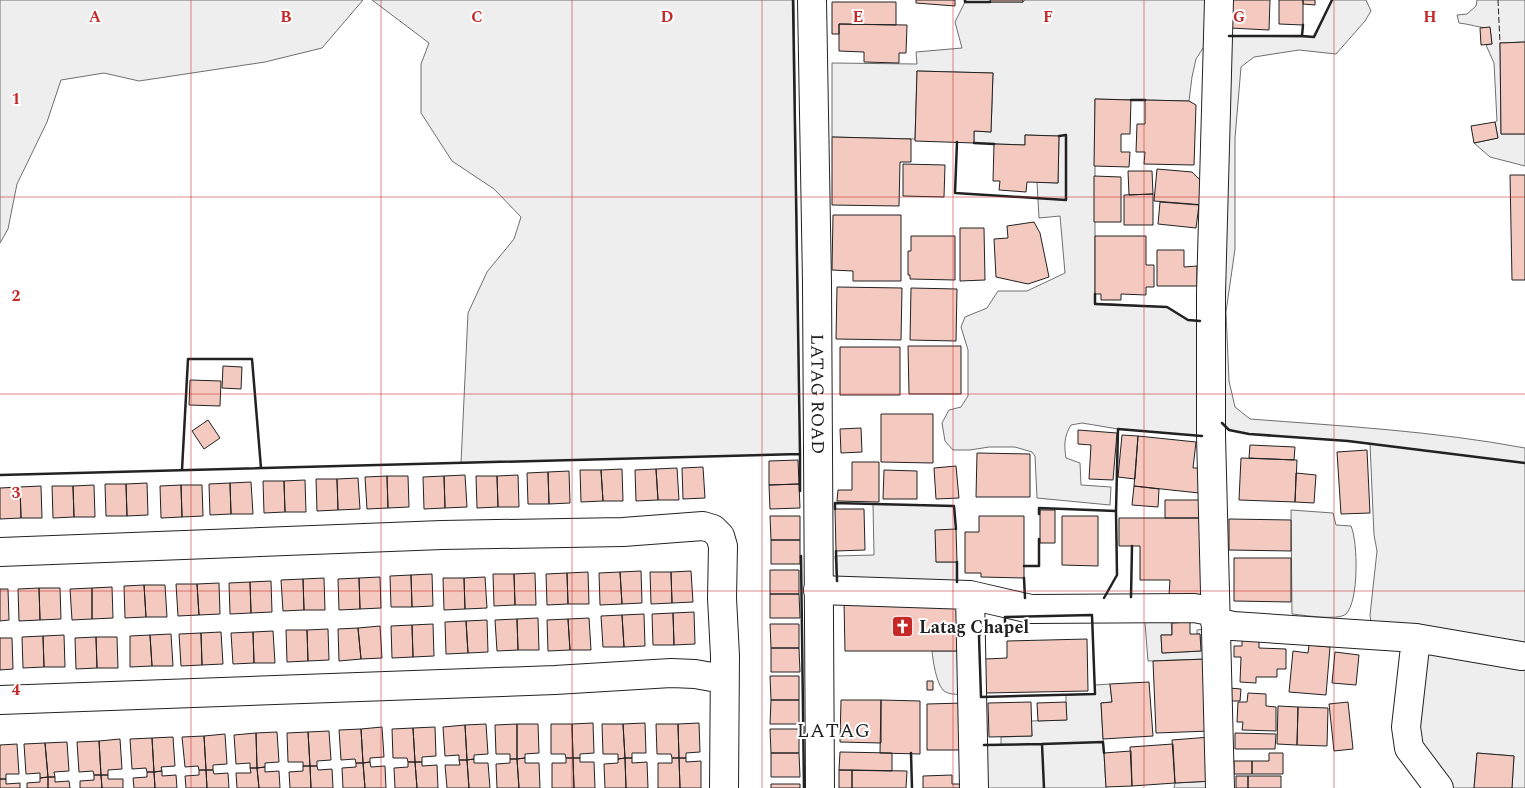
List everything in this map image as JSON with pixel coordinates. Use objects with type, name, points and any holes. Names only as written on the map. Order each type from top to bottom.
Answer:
[{"type":"street","name":"LATAG ROAD","points":[[812,0],[817,302],[820,788]]},
{"type":"street","points":[[1220,0],[1211,293],[1211,435],[1220,788]]},
{"type":"street","points":[[0,552],[442,535],[623,532],[703,526],[714,529],[720,536],[723,546],[722,590],[725,656],[724,788]]},
{"type":"street","points":[[818,590],[970,595],[1031,609],[1194,608],[1233,626],[1416,638],[1521,656]]},
{"type":"street","points":[[970,595],[974,788]]},
{"type":"street","points":[[1416,638],[1406,727],[1409,748],[1438,788]]},
{"type":"street","points":[[0,700],[555,680],[671,673],[695,674],[724,680]]},
{"type":"shaded area","points":[[0,0],[363,0],[322,48],[265,62],[139,81],[104,73],[61,80],[47,122],[17,184],[8,229],[0,243]]},
{"type":"shaded area","points":[[372,0],[794,0],[800,454],[461,463],[468,313],[487,272],[514,239],[521,217],[494,189],[452,161],[421,113],[421,64],[429,43]]},
{"type":"shaded area","points":[[1025,0],[1206,0],[1205,45],[1196,59],[1189,101],[1095,99],[1095,303],[1167,307],[1188,320],[1203,321],[1203,436],[1118,429],[1082,423],[1071,425],[1065,441],[1066,458],[1080,463],[1081,485],[1111,487],[1110,505],[1037,498],[1035,456],[1032,452],[1015,447],[953,450],[945,441],[942,423],[949,410],[961,407],[968,396],[968,350],[961,327],[965,317],[987,308],[998,291],[1027,291],[1065,273],[1060,216],[1039,218],[1037,182],[1058,183],[1059,136],[1025,135],[1025,145],[974,143],[974,131],[991,132],[993,73],[917,71],[915,139],[832,137],[832,63],[917,64],[916,52],[962,48],[955,22],[965,2],[1023,2]]},
{"type":"shaded area","points":[[1332,0],[1366,0],[1371,11],[1365,21],[1336,54],[1299,50],[1254,57],[1241,67],[1235,138],[1235,249],[1226,312],[1229,381],[1235,407],[1250,419],[1422,433],[1525,448],[1525,644],[1371,623],[1370,615],[1377,551],[1374,535],[1370,444],[1249,434],[1229,430],[1221,421],[1223,36],[1313,37]]},
{"type":"shaded area","points":[[1477,0],[1525,0],[1525,42],[1500,43],[1501,134],[1525,134],[1525,166],[1490,157],[1474,143],[1498,138],[1495,122],[1497,121],[1494,63],[1486,45],[1492,44],[1490,28],[1459,23],[1457,15],[1467,14],[1476,6]]},
{"type":"shaded area","points":[[873,504],[954,506],[956,529],[936,562],[957,562],[957,582],[837,584],[835,556],[874,555]]},
{"type":"shaded area","points":[[1291,510],[1333,513],[1336,525],[1351,526],[1355,545],[1356,571],[1353,597],[1346,614],[1328,617],[1292,614]]},
{"type":"shaded area","points":[[1148,616],[1171,619],[1172,635],[1161,635],[1162,653],[1201,651],[1200,634],[1197,634],[1197,630],[1205,629],[1207,659],[1148,661],[1145,623]]},
{"type":"shaded area","points":[[1423,648],[1525,666],[1525,788],[1512,788],[1514,756],[1477,753],[1474,788],[1449,788],[1419,744]]},
{"type":"shaded area","points":[[932,651],[962,651],[963,695],[950,694],[943,690],[937,677]]},
{"type":"shaded area","points":[[1110,684],[1112,702],[1101,703],[1106,788],[981,788],[980,745],[1001,745],[1001,737],[1032,736],[1031,721],[1066,720],[1066,695],[1095,694],[1095,685]]},
{"type":"shaded area","points":[[1213,781],[1213,788],[1174,788],[1175,783]]},
{"type":"building","points":[[916,0],[955,0],[955,6],[916,3]]},
{"type":"building","points":[[990,0],[1023,0],[1023,2],[990,2]]},
{"type":"building","points":[[1231,0],[1270,0],[1269,30],[1230,28]]},
{"type":"building","points":[[1279,0],[1303,0],[1303,25],[1279,24]]},
{"type":"building","points":[[1303,0],[1315,0],[1315,5],[1303,4]]},
{"type":"building","points":[[832,2],[896,2],[896,25],[839,24],[839,34],[832,34]]},
{"type":"building","points":[[839,24],[907,25],[906,53],[899,53],[899,63],[864,62],[864,52],[839,51]]},
{"type":"building","points":[[1490,27],[1492,44],[1481,45],[1480,28]]},
{"type":"building","points":[[1525,42],[1525,134],[1501,134],[1500,43]]},
{"type":"building","points":[[917,71],[993,73],[991,132],[974,131],[974,143],[915,141]]},
{"type":"building","points":[[1095,99],[1131,100],[1130,134],[1121,134],[1121,152],[1130,152],[1129,167],[1094,166]]},
{"type":"building","points":[[1145,100],[1189,101],[1196,105],[1194,165],[1144,164],[1145,152],[1136,152],[1137,124],[1145,124]]},
{"type":"building","points":[[1495,122],[1498,138],[1474,143],[1471,126]]},
{"type":"building","points":[[1025,135],[1059,136],[1058,183],[1027,182],[1026,192],[999,190],[1000,181],[993,181],[994,144],[1025,145]]},
{"type":"building","points":[[832,137],[911,139],[911,162],[900,162],[899,206],[832,205]]},
{"type":"building","points":[[903,164],[945,165],[944,197],[903,196]]},
{"type":"building","points":[[1157,169],[1192,172],[1206,186],[1204,205],[1154,201]]},
{"type":"building","points":[[1128,171],[1152,171],[1153,194],[1129,195]]},
{"type":"building","points":[[1510,175],[1525,175],[1525,280],[1512,280]]},
{"type":"building","points":[[1094,176],[1121,177],[1121,222],[1094,222]]},
{"type":"building","points":[[1153,194],[1153,225],[1124,225],[1124,195]]},
{"type":"building","points":[[1160,202],[1199,205],[1196,228],[1158,224]]},
{"type":"building","points":[[833,215],[901,215],[901,281],[853,281],[853,271],[832,270]]},
{"type":"building","points":[[1034,222],[1040,233],[1049,277],[1028,284],[996,277],[994,239],[1008,238],[1007,226]]},
{"type":"building","points":[[960,228],[984,228],[985,280],[960,281]]},
{"type":"building","points":[[911,236],[955,236],[955,280],[910,279],[910,275],[908,275],[908,251],[911,251]]},
{"type":"building","points":[[1095,236],[1146,236],[1146,265],[1154,265],[1154,287],[1146,287],[1146,295],[1121,294],[1121,300],[1101,300],[1101,294],[1095,294]]},
{"type":"building","points":[[1157,250],[1184,250],[1184,267],[1197,266],[1197,286],[1157,286]]},
{"type":"building","points":[[837,287],[902,288],[901,340],[836,339]]},
{"type":"building","points":[[911,288],[957,289],[956,341],[910,340]]},
{"type":"building","points":[[908,346],[961,346],[961,394],[909,394]]},
{"type":"building","points":[[840,347],[900,347],[900,395],[840,395]]},
{"type":"building","points":[[223,366],[242,367],[241,389],[222,388]]},
{"type":"building","points":[[190,380],[221,381],[220,406],[189,405]]},
{"type":"building","points":[[881,414],[933,414],[933,463],[881,462]]},
{"type":"building","points":[[208,420],[220,438],[204,449],[192,431]]},
{"type":"building","points":[[861,428],[862,452],[841,453],[840,429]]},
{"type":"building","points":[[1078,430],[1117,433],[1113,480],[1089,479],[1091,445],[1078,444]]},
{"type":"building","points":[[1122,435],[1138,436],[1135,479],[1118,477]]},
{"type":"building","points":[[1138,436],[1196,442],[1193,468],[1201,468],[1199,493],[1134,486]]},
{"type":"building","points":[[1250,445],[1295,447],[1294,460],[1249,458]]},
{"type":"building","points":[[1367,450],[1370,513],[1341,514],[1337,452]]},
{"type":"building","points":[[977,453],[1030,454],[1030,497],[976,497]]},
{"type":"building","points":[[1241,458],[1297,460],[1295,502],[1239,500]]},
{"type":"building","points":[[798,460],[799,484],[769,485],[769,461]]},
{"type":"building","points":[[852,462],[879,462],[879,502],[837,501],[838,490],[852,490]]},
{"type":"building","points":[[956,466],[959,498],[936,499],[934,468]]},
{"type":"building","points":[[703,467],[705,498],[683,499],[682,468]]},
{"type":"building","points":[[677,468],[679,500],[658,500],[656,469]]},
{"type":"building","points":[[622,469],[623,501],[603,501],[601,470]]},
{"type":"building","points":[[656,469],[658,500],[636,501],[635,470]]},
{"type":"building","points":[[580,470],[601,470],[603,501],[581,502]]},
{"type":"building","points":[[884,470],[917,471],[917,499],[883,499]]},
{"type":"building","points":[[569,471],[570,503],[549,504],[548,472]]},
{"type":"building","points":[[548,472],[549,504],[528,504],[527,473]]},
{"type":"building","points":[[1296,473],[1316,475],[1314,503],[1295,502]]},
{"type":"building","points":[[465,475],[467,507],[445,508],[444,476]]},
{"type":"building","points":[[518,475],[519,507],[498,507],[497,476]]},
{"type":"building","points":[[387,476],[408,476],[409,507],[388,508]]},
{"type":"building","points":[[387,476],[388,508],[367,509],[365,477]]},
{"type":"building","points":[[444,476],[445,508],[424,509],[423,477]]},
{"type":"building","points":[[476,476],[497,476],[498,507],[477,508]]},
{"type":"building","points":[[358,478],[360,509],[338,510],[337,479]]},
{"type":"building","points":[[316,479],[337,479],[338,510],[317,511]]},
{"type":"building","points":[[305,480],[306,512],[285,512],[284,481]]},
{"type":"building","points":[[263,481],[284,481],[285,512],[264,513]]},
{"type":"building","points":[[251,482],[253,514],[231,514],[230,483]]},
{"type":"building","points":[[147,483],[148,515],[127,516],[126,484]]},
{"type":"building","points":[[230,483],[231,514],[210,515],[209,484]]},
{"type":"building","points":[[105,484],[126,484],[127,516],[106,516]]},
{"type":"building","points":[[799,484],[800,508],[770,509],[769,485]]},
{"type":"building","points":[[94,485],[95,517],[74,517],[73,486]]},
{"type":"building","points":[[181,485],[202,485],[203,516],[182,517]]},
{"type":"building","points":[[181,485],[182,517],[161,518],[160,486]]},
{"type":"building","points":[[41,486],[42,518],[21,518],[20,487]]},
{"type":"building","points":[[52,486],[73,486],[74,517],[53,518]]},
{"type":"building","points":[[1134,486],[1159,489],[1158,507],[1132,505]]},
{"type":"building","points":[[20,487],[21,518],[0,519],[0,488]]},
{"type":"building","points":[[1165,500],[1203,500],[1203,518],[1165,518]]},
{"type":"building","points":[[835,509],[864,509],[865,550],[836,551]]},
{"type":"building","points":[[1040,510],[1055,510],[1055,543],[1040,543]]},
{"type":"building","points":[[770,516],[800,516],[800,540],[771,540]]},
{"type":"building","points":[[979,516],[1024,516],[1024,578],[981,577],[981,573],[965,573],[965,532],[979,532]]},
{"type":"building","points":[[1062,516],[1098,516],[1098,566],[1062,565]]},
{"type":"building","points":[[1119,518],[1203,518],[1204,595],[1169,595],[1170,580],[1140,580],[1140,546],[1119,546]]},
{"type":"building","points":[[1229,519],[1291,520],[1291,551],[1229,550]]},
{"type":"building","points":[[956,529],[957,562],[936,562],[935,530]]},
{"type":"building","points":[[771,540],[800,540],[800,564],[771,564]]},
{"type":"building","points":[[1234,558],[1291,558],[1291,602],[1234,601]]},
{"type":"building","points":[[770,570],[799,570],[799,594],[770,594]]},
{"type":"building","points":[[641,571],[642,603],[622,604],[620,572]]},
{"type":"building","points":[[691,571],[693,602],[672,603],[671,572]]},
{"type":"building","points":[[588,572],[589,604],[568,604],[567,573]]},
{"type":"building","points":[[620,572],[622,604],[600,605],[599,573]]},
{"type":"building","points":[[650,572],[671,572],[672,603],[651,604]]},
{"type":"building","points":[[535,573],[536,605],[515,605],[514,574]]},
{"type":"building","points":[[567,573],[568,604],[547,605],[546,574]]},
{"type":"building","points":[[432,574],[433,606],[412,607],[411,575]]},
{"type":"building","points":[[493,574],[514,574],[515,605],[494,606]]},
{"type":"building","points":[[411,575],[412,607],[391,607],[390,576]]},
{"type":"building","points":[[380,577],[381,608],[360,609],[359,578]]},
{"type":"building","points":[[485,577],[487,608],[465,609],[464,578]]},
{"type":"building","points":[[324,578],[325,610],[304,610],[303,579]]},
{"type":"building","points":[[359,578],[360,609],[339,610],[338,579]]},
{"type":"building","points":[[443,578],[464,578],[465,609],[444,610]]},
{"type":"building","points":[[303,579],[304,610],[283,611],[281,580]]},
{"type":"building","points":[[271,581],[272,612],[251,613],[250,582]]},
{"type":"building","points":[[250,582],[251,613],[230,614],[229,583]]},
{"type":"building","points":[[219,583],[220,614],[199,615],[197,584]]},
{"type":"building","points":[[176,584],[197,584],[199,615],[178,616]]},
{"type":"building","points":[[144,585],[165,585],[167,617],[146,617]]},
{"type":"building","points":[[144,585],[146,617],[125,618],[124,586]]},
{"type":"building","points":[[112,587],[113,618],[92,619],[92,588]]},
{"type":"building","points":[[39,588],[60,588],[61,619],[40,620]]},
{"type":"building","points":[[39,588],[40,620],[19,621],[18,589]]},
{"type":"building","points":[[92,588],[92,619],[72,620],[70,589]]},
{"type":"building","points":[[0,589],[8,589],[9,620],[0,621]]},
{"type":"building","points":[[770,594],[799,594],[800,618],[770,618]]},
{"type":"building","name":"Latag Chapel","points":[[844,603],[961,603],[962,651],[845,651]]},
{"type":"building","points":[[694,612],[695,644],[674,645],[673,613]]},
{"type":"building","points":[[673,613],[674,645],[653,645],[652,614]]},
{"type":"building","points":[[644,614],[645,646],[624,647],[622,615]]},
{"type":"building","points":[[622,615],[624,647],[603,647],[601,616]]},
{"type":"building","points":[[538,618],[539,650],[518,650],[517,619]]},
{"type":"building","points":[[589,618],[591,650],[570,650],[568,619]]},
{"type":"building","points":[[517,619],[518,650],[497,651],[495,620]]},
{"type":"building","points":[[568,619],[570,650],[548,651],[547,620]]},
{"type":"building","points":[[487,620],[488,652],[468,653],[466,621]]},
{"type":"building","points":[[466,621],[468,653],[446,654],[445,622]]},
{"type":"building","points":[[1190,622],[1190,634],[1200,634],[1201,651],[1162,653],[1161,635],[1172,635],[1172,623]]},
{"type":"building","points":[[433,624],[434,656],[413,657],[412,625]]},
{"type":"building","points":[[770,624],[799,624],[799,648],[771,648]]},
{"type":"building","points":[[412,625],[413,657],[392,658],[391,626]]},
{"type":"building","points":[[380,626],[382,658],[361,659],[358,628]]},
{"type":"building","points":[[358,628],[361,659],[339,661],[338,629]]},
{"type":"building","points":[[328,629],[329,660],[308,661],[307,630]]},
{"type":"building","points":[[286,630],[307,630],[308,661],[287,662]]},
{"type":"building","points":[[273,631],[275,663],[254,663],[253,632]]},
{"type":"building","points":[[221,632],[223,664],[202,665],[201,633]]},
{"type":"building","points":[[253,632],[254,663],[233,664],[231,633]]},
{"type":"building","points":[[201,633],[202,665],[181,666],[179,634]]},
{"type":"building","points":[[1242,633],[1259,634],[1259,648],[1286,649],[1286,669],[1277,669],[1277,677],[1256,677],[1256,683],[1240,682],[1241,657],[1234,657],[1234,646],[1242,646]]},
{"type":"building","points":[[171,634],[173,666],[152,666],[150,635]]},
{"type":"building","points":[[64,635],[65,667],[44,667],[43,636]]},
{"type":"building","points":[[150,635],[152,666],[130,667],[130,636]]},
{"type":"building","points":[[43,636],[44,667],[23,668],[22,637]]},
{"type":"building","points":[[96,637],[117,637],[118,668],[97,668]]},
{"type":"building","points":[[96,637],[97,668],[76,669],[75,638]]},
{"type":"building","points":[[0,638],[12,638],[13,669],[0,670]]},
{"type":"building","points":[[1087,639],[1088,691],[986,693],[985,659],[1007,658],[1007,641]]},
{"type":"building","points":[[1309,645],[1330,647],[1326,695],[1289,692],[1293,651],[1308,653]]},
{"type":"building","points":[[771,648],[799,648],[800,672],[771,672]]},
{"type":"building","points":[[1335,652],[1359,655],[1356,685],[1332,683]]},
{"type":"building","points":[[1207,659],[1210,731],[1156,733],[1153,661]]},
{"type":"building","points":[[770,676],[799,676],[799,700],[771,700]]},
{"type":"building","points":[[927,681],[933,681],[933,690],[927,690]]},
{"type":"building","points":[[1149,682],[1153,736],[1103,739],[1101,703],[1112,702],[1110,684]]},
{"type":"building","points":[[1229,688],[1241,689],[1240,701],[1228,701]]},
{"type":"building","points":[[1248,693],[1266,694],[1266,706],[1276,707],[1276,731],[1242,730],[1243,722],[1237,722],[1238,702],[1247,702]]},
{"type":"building","points":[[771,700],[799,700],[799,724],[770,724]]},
{"type":"building","points":[[841,700],[881,700],[881,743],[840,742]]},
{"type":"building","points":[[881,700],[920,701],[920,754],[880,753]]},
{"type":"building","points":[[1031,702],[1032,736],[989,737],[988,703]]},
{"type":"building","points":[[1066,702],[1067,720],[1038,721],[1037,703]]},
{"type":"building","points":[[1348,702],[1353,749],[1334,751],[1329,704]]},
{"type":"building","points":[[963,703],[964,750],[927,750],[927,704]]},
{"type":"building","points":[[1278,706],[1298,707],[1297,745],[1277,744]]},
{"type":"building","points":[[1298,707],[1328,708],[1327,746],[1297,745]]},
{"type":"building","points":[[593,723],[594,753],[580,754],[580,758],[573,758],[572,724]]},
{"type":"building","points":[[645,723],[646,753],[632,753],[632,758],[625,758],[623,724]]},
{"type":"building","points":[[699,723],[700,752],[686,753],[686,758],[679,758],[678,724]]},
{"type":"building","points":[[486,724],[488,754],[474,755],[474,759],[467,760],[465,725]]},
{"type":"building","points":[[517,724],[538,724],[539,753],[525,754],[525,758],[517,759]]},
{"type":"building","points":[[517,724],[517,759],[510,759],[510,754],[496,754],[495,725]]},
{"type":"building","points":[[551,724],[572,724],[573,758],[566,758],[565,754],[551,754]]},
{"type":"building","points":[[602,724],[623,724],[625,758],[618,759],[618,754],[603,754]]},
{"type":"building","points":[[656,724],[678,724],[679,758],[672,758],[671,754],[657,754]]},
{"type":"building","points":[[465,725],[467,760],[459,760],[459,755],[445,756],[443,727]]},
{"type":"building","points":[[382,727],[384,757],[370,758],[370,762],[363,763],[361,729]]},
{"type":"building","points":[[435,727],[436,756],[422,757],[422,762],[415,762],[413,728]]},
{"type":"building","points":[[413,728],[415,762],[408,762],[407,758],[393,758],[392,729]]},
{"type":"building","points":[[361,729],[363,763],[356,763],[355,759],[341,760],[339,730]]},
{"type":"building","points":[[770,729],[799,729],[799,753],[771,753]]},
{"type":"building","points":[[329,731],[331,760],[317,761],[317,766],[310,766],[308,732]]},
{"type":"building","points":[[277,732],[279,762],[265,763],[265,767],[257,768],[256,733]]},
{"type":"building","points":[[308,732],[310,766],[303,766],[303,762],[288,762],[287,733]]},
{"type":"building","points":[[256,733],[257,768],[250,768],[250,763],[236,764],[234,735]]},
{"type":"building","points":[[1235,733],[1276,734],[1275,749],[1235,749]]},
{"type":"building","points":[[225,734],[227,764],[213,765],[213,770],[206,770],[204,736]]},
{"type":"building","points":[[204,736],[206,770],[199,770],[198,766],[185,767],[182,737]]},
{"type":"building","points":[[173,737],[175,766],[161,767],[162,771],[154,772],[152,738]]},
{"type":"building","points":[[1210,737],[1213,781],[1175,783],[1172,740]]},
{"type":"building","points":[[152,738],[154,772],[147,772],[146,768],[132,769],[130,739]]},
{"type":"building","points":[[120,739],[122,769],[108,770],[108,775],[101,775],[99,741]]},
{"type":"building","points":[[99,741],[101,775],[94,775],[93,771],[79,772],[77,742]]},
{"type":"building","points":[[67,742],[69,771],[54,772],[55,777],[48,777],[45,743]]},
{"type":"building","points":[[45,743],[48,777],[40,778],[40,773],[26,774],[24,744]]},
{"type":"building","points":[[17,744],[19,774],[6,774],[6,779],[0,779],[0,745]]},
{"type":"building","points":[[1173,744],[1175,783],[1132,786],[1130,747]]},
{"type":"building","points":[[1131,751],[1132,786],[1106,787],[1104,753]]},
{"type":"building","points":[[840,752],[892,753],[892,771],[839,770]]},
{"type":"building","points":[[771,753],[799,753],[800,777],[771,777]]},
{"type":"building","points":[[1269,753],[1283,753],[1283,774],[1252,774],[1252,761],[1269,761]]},
{"type":"building","points":[[1477,753],[1514,756],[1512,788],[1474,788]]},
{"type":"building","points":[[525,758],[525,763],[539,763],[540,788],[519,788],[517,759]]},
{"type":"building","points":[[566,758],[573,758],[574,788],[552,788],[552,763],[566,763]]},
{"type":"building","points":[[573,758],[580,758],[580,762],[594,762],[595,788],[574,788]]},
{"type":"building","points":[[625,758],[626,788],[605,788],[604,764],[618,763],[618,759]]},
{"type":"building","points":[[625,758],[632,758],[632,763],[647,762],[648,788],[626,788]]},
{"type":"building","points":[[672,758],[679,758],[680,788],[658,788],[658,763],[672,763]]},
{"type":"building","points":[[679,758],[686,758],[686,762],[701,761],[701,788],[680,788]]},
{"type":"building","points":[[474,759],[474,763],[488,763],[490,788],[469,788],[467,760]]},
{"type":"building","points":[[510,759],[517,759],[519,788],[497,788],[496,764],[510,763]]},
{"type":"building","points":[[459,760],[467,760],[469,788],[447,788],[445,765],[460,765]]},
{"type":"building","points":[[1234,761],[1252,761],[1252,774],[1234,774]]},
{"type":"building","points":[[370,762],[371,767],[385,766],[386,788],[365,788],[363,763]]},
{"type":"building","points":[[408,762],[415,762],[417,788],[395,788],[394,768],[408,767]]},
{"type":"building","points":[[415,762],[422,762],[422,766],[437,765],[438,788],[417,788]]},
{"type":"building","points":[[356,763],[363,763],[365,788],[343,788],[342,768],[356,767]]},
{"type":"building","points":[[303,766],[310,766],[311,788],[290,788],[289,772],[303,771]]},
{"type":"building","points":[[310,766],[317,766],[318,770],[332,769],[333,788],[311,788]]},
{"type":"building","points":[[265,767],[265,772],[279,771],[280,788],[259,788],[257,768]]},
{"type":"building","points":[[250,768],[257,768],[259,788],[237,788],[236,773],[251,773]]},
{"type":"building","points":[[199,770],[206,770],[207,788],[186,788],[185,776],[199,775]]},
{"type":"building","points":[[206,770],[213,770],[214,774],[228,773],[229,788],[207,788]]},
{"type":"building","points":[[839,770],[852,770],[852,788],[839,788]]},
{"type":"building","points":[[852,770],[907,771],[906,788],[852,788]]},
{"type":"building","points":[[162,771],[162,776],[176,775],[177,788],[155,788],[154,772]]},
{"type":"building","points":[[147,772],[154,772],[155,788],[134,788],[133,778],[147,777]]},
{"type":"building","points":[[94,775],[101,775],[102,788],[80,788],[80,781],[94,780]]},
{"type":"building","points":[[101,775],[108,775],[108,779],[123,779],[123,788],[102,788]]},
{"type":"building","points":[[952,775],[952,784],[960,784],[960,788],[923,788],[923,776]]},
{"type":"building","points":[[1236,776],[1248,776],[1248,788],[1236,788]]},
{"type":"building","points":[[1248,776],[1281,776],[1281,788],[1248,788]]},
{"type":"building","points":[[48,777],[48,788],[27,788],[27,783],[40,782],[40,778]]},
{"type":"building","points":[[48,777],[55,777],[55,782],[69,781],[70,788],[48,788]]},
{"type":"building","points":[[0,779],[6,779],[6,784],[20,783],[20,788],[0,788]]},
{"type":"building","points":[[771,784],[800,784],[800,788],[771,788]]},
{"type":"fence","points":[[1498,0],[1500,43]]},
{"type":"wall","points":[[793,0],[800,454]]},
{"type":"wall","points":[[965,0],[965,2],[990,2]]},
{"type":"wall","points":[[1303,25],[1302,36],[1314,37],[1332,0]]},
{"type":"wall","points":[[1229,36],[1302,36]]},
{"type":"wall","points":[[1131,100],[1145,100]]},
{"type":"wall","points":[[957,142],[955,193],[1066,200],[1066,135],[1059,136]]},
{"type":"wall","points":[[974,143],[994,144]]},
{"type":"wall","points":[[1095,294],[1095,304],[1167,307],[1188,320],[1200,321]]},
{"type":"wall","points":[[182,470],[188,359],[252,359],[261,468]]},
{"type":"wall","points":[[1222,423],[1229,430],[1249,434],[1348,441],[1525,463]]},
{"type":"wall","points":[[1104,598],[1117,575],[1118,429],[1202,436]]},
{"type":"wall","points":[[0,475],[800,454],[800,491]]},
{"type":"wall","points":[[835,509],[835,503],[954,506],[956,529]]},
{"type":"wall","points":[[1039,514],[1039,508],[1116,511]]},
{"type":"wall","points":[[1024,566],[1039,566],[1039,539]]},
{"type":"wall","points":[[1131,597],[1132,546]]},
{"type":"wall","points":[[836,551],[837,581]]},
{"type":"wall","points":[[801,556],[804,788]]},
{"type":"wall","points":[[957,562],[957,582]]},
{"type":"wall","points":[[1024,578],[1025,598]]},
{"type":"wall","points":[[1092,615],[1095,694],[981,697],[979,636],[984,626],[1005,626],[1005,617],[1092,615]]},
{"type":"wall","points":[[1042,744],[1103,742],[1104,753]]},
{"type":"wall","points":[[984,745],[1042,744],[1044,788]]},
{"type":"wall","points":[[911,753],[912,788]]},
{"type":"place","name":"Latag Chapel","points":[[903,627]]},
{"type":"district","name":"LATAG","points":[[834,730]]}]
